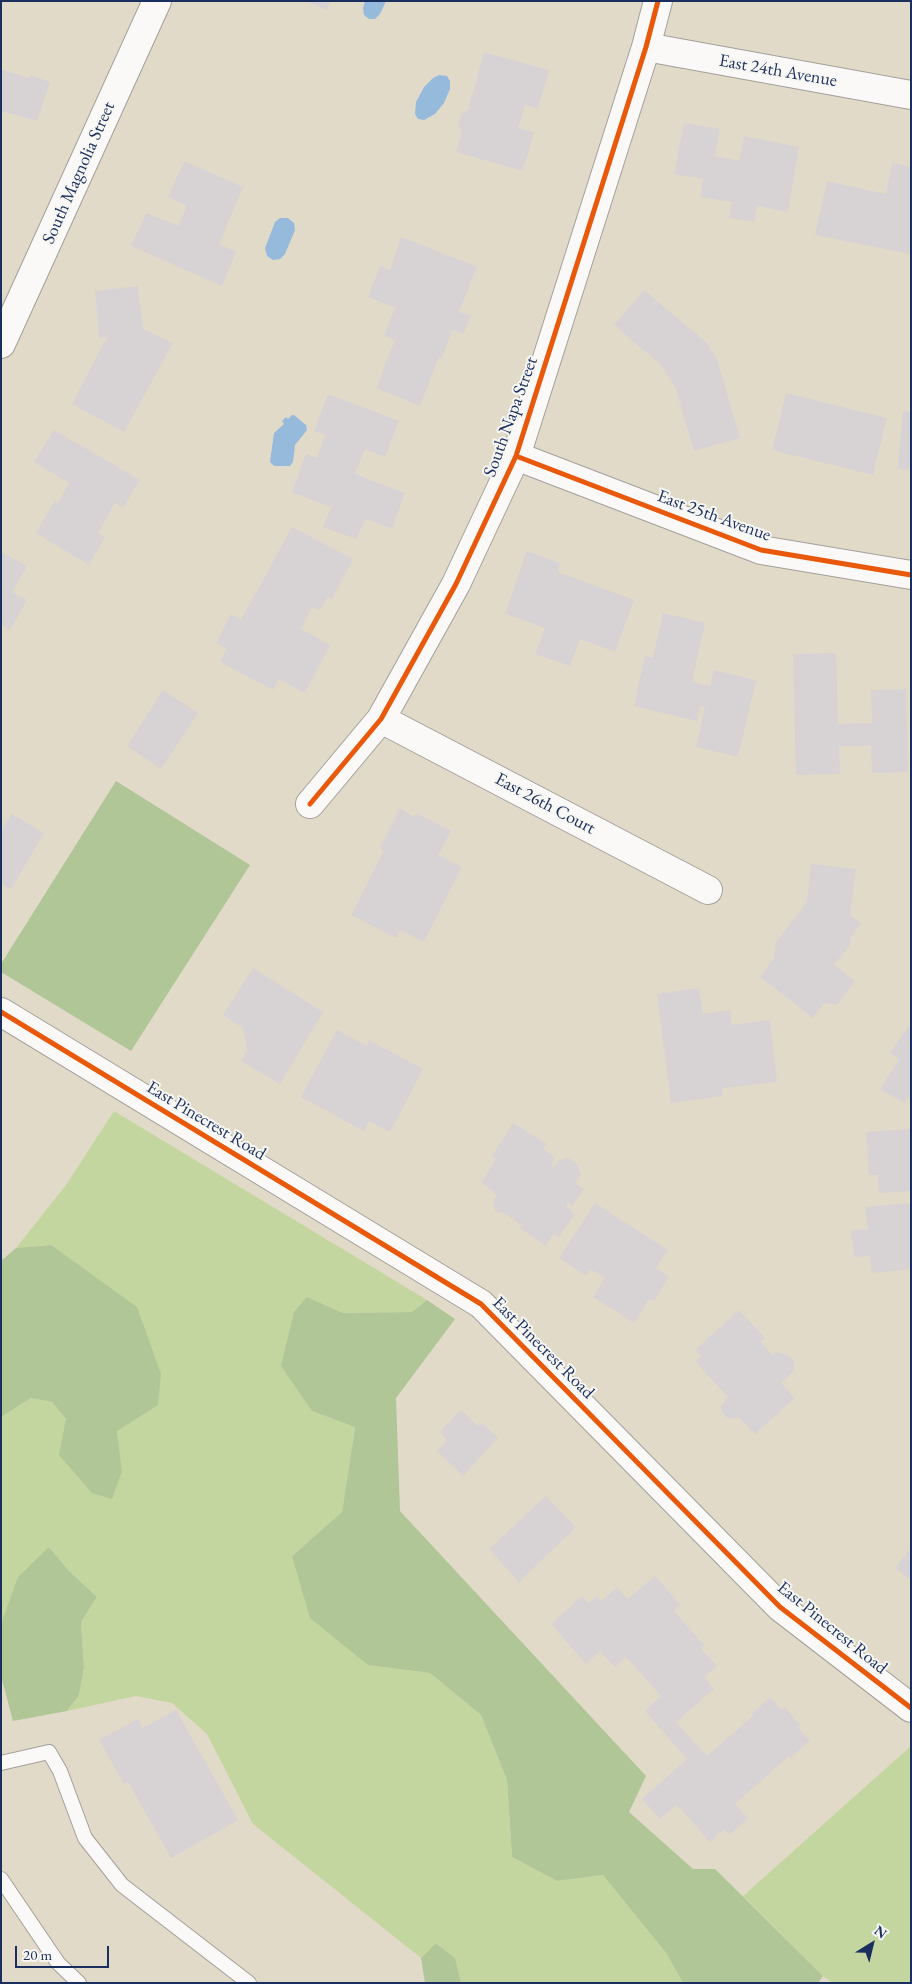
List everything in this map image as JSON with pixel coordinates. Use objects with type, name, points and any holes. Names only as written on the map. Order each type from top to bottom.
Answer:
[{"type":"street","name":"South Magnolia Street","points":[[1,344],[157,1]]},
{"type":"street","name":"South Napa Street","points":[[310,804],[381,719],[456,584],[516,456],[646,47],[658,1]]},
{"type":"street","name":"East 24th Avenue","points":[[646,47],[911,95]]},
{"type":"street","name":"East 25th Avenue","points":[[516,456],[761,550],[911,574]]},
{"type":"street","name":"East 26th Court","points":[[381,719],[708,890]]},
{"type":"street","name":"East Pinecrest Road","points":[[1,1012],[481,1304],[780,1607],[911,1708]]},
{"type":"lane","points":[[1,1762],[49,1752],[60,1770],[85,1838],[122,1885],[249,1983]]},
{"type":"lane","points":[[1,1879],[58,1962],[79,1983]]},
{"type":"green space","points":[[116,781],[250,865],[131,1051],[1,972],[1,964]]},
{"type":"green space","points":[[114,1111],[427,1300],[412,1312],[343,1313],[307,1297],[312,1411],[355,1426],[342,1512],[292,1556],[368,1665],[430,1673],[481,1715],[507,1780],[512,1857],[557,1881],[603,1875],[666,1953],[683,1983],[461,1983],[455,1959],[437,1943],[421,1958],[253,1824],[207,1734],[172,1703],[136,1696],[67,1711],[79,1695],[84,1668],[81,1622],[97,1597],[69,1571],[49,1547],[1,1624],[1,1417],[31,1398],[52,1402],[66,1419],[122,1471],[117,1431],[51,1245],[16,1248],[66,1185]]},
{"type":"green space","points":[[51,1245],[137,1307],[161,1374],[158,1405],[117,1431],[122,1471],[112,1499],[92,1493],[59,1455],[66,1419],[52,1402],[31,1398],[1,1417],[1,1261],[16,1248]]},
{"type":"green space","points":[[307,1297],[343,1313],[412,1312],[427,1300],[455,1319],[396,1398],[400,1511],[646,1776],[629,1812],[693,1869],[715,1869],[823,1976],[818,1983],[683,1983],[666,1953],[603,1875],[557,1881],[512,1857],[507,1780],[481,1715],[430,1673],[368,1665],[310,1618],[292,1556],[342,1512],[355,1427],[312,1411],[281,1366],[294,1312]]},
{"type":"green space","points":[[49,1547],[69,1571],[97,1597],[81,1622],[84,1668],[79,1695],[67,1711],[13,1721],[1,1676],[1,1624],[18,1577]]},
{"type":"green space","points":[[911,1746],[911,1983],[833,1983],[823,1976],[743,1896]]},
{"type":"green space","points":[[436,1943],[455,1958],[461,1983],[425,1983],[421,1958]]},
{"type":"water","points":[[365,1],[386,1],[380,14],[375,19],[369,19],[364,15]]},
{"type":"water","points":[[439,75],[447,76],[450,81],[450,89],[444,103],[435,114],[424,120],[418,119],[415,114],[416,102],[424,87]]},
{"type":"water","points":[[280,218],[288,218],[294,223],[295,230],[285,254],[280,259],[273,260],[267,256],[265,248],[275,222]]},
{"type":"water","points":[[292,415],[306,425],[307,430],[295,445],[293,462],[290,466],[274,466],[270,462],[274,433],[284,424],[282,421],[286,417],[288,419]]},
{"type":"building","points":[[306,1],[330,1],[327,10]]},
{"type":"building","points":[[484,52],[549,70],[538,109],[525,105],[518,128],[534,132],[523,171],[456,152],[462,130],[458,126],[462,113],[468,110]]},
{"type":"building","points":[[1,69],[29,78],[30,75],[50,82],[37,121],[1,111]]},
{"type":"building","points":[[684,123],[720,129],[715,156],[739,161],[744,136],[799,147],[788,212],[757,206],[754,222],[729,218],[732,202],[700,197],[703,179],[674,174]]},
{"type":"building","points":[[184,161],[243,187],[219,244],[236,252],[222,286],[131,246],[146,213],[178,226],[187,206],[168,197]]},
{"type":"building","points":[[892,163],[911,167],[911,254],[815,235],[827,181],[886,194]]},
{"type":"building","points":[[401,237],[477,267],[459,312],[471,316],[463,334],[452,330],[442,358],[439,357],[420,406],[376,388],[395,340],[384,336],[395,308],[368,297],[380,266],[390,270]]},
{"type":"building","points":[[138,286],[143,329],[173,343],[124,432],[72,404],[107,337],[99,338],[95,291]]},
{"type":"building","points":[[644,290],[706,342],[717,359],[740,438],[694,451],[675,387],[661,365],[614,325]]},
{"type":"building","points":[[786,393],[887,418],[873,475],[772,450]]},
{"type":"building","points":[[328,394],[399,421],[385,457],[365,449],[355,474],[405,493],[392,529],[366,519],[356,539],[323,527],[331,507],[292,492],[306,454],[317,458],[325,435],[314,431]]},
{"type":"building","points":[[903,411],[911,412],[911,470],[898,469]]},
{"type":"building","points":[[54,430],[140,480],[123,508],[115,503],[98,533],[105,537],[89,565],[36,533],[55,500],[58,503],[69,483],[34,462]]},
{"type":"building","points":[[292,527],[353,559],[332,599],[328,597],[320,610],[312,607],[301,629],[330,645],[305,693],[279,679],[273,690],[220,662],[227,649],[216,643],[231,614],[241,620]]},
{"type":"building","points":[[527,551],[560,563],[558,572],[634,600],[615,652],[580,639],[570,666],[535,654],[545,628],[505,614]]},
{"type":"building","points":[[1,552],[27,566],[12,592],[27,600],[10,630],[1,625]]},
{"type":"building","points":[[663,613],[705,623],[692,682],[710,686],[714,670],[756,680],[738,757],[696,747],[705,707],[700,707],[697,721],[634,706],[645,656],[653,658]]},
{"type":"building","points":[[836,653],[838,724],[872,723],[871,690],[906,689],[908,772],[872,773],[871,746],[839,746],[840,774],[796,775],[793,654]]},
{"type":"building","points":[[163,690],[198,713],[161,769],[127,746]]},
{"type":"building","points":[[400,808],[414,817],[416,813],[451,831],[438,855],[462,867],[424,942],[400,930],[396,938],[351,915],[384,850],[380,848]]},
{"type":"building","points":[[12,814],[44,833],[11,889],[1,883],[1,831]]},
{"type":"building","points":[[811,864],[856,869],[850,915],[861,923],[851,937],[850,945],[834,965],[855,981],[837,1005],[824,1003],[813,1018],[760,977],[774,958],[776,942],[807,902]]},
{"type":"building","points":[[253,968],[323,1012],[280,1084],[241,1061],[247,1050],[243,1028],[223,1015]]},
{"type":"building","points":[[699,988],[703,1014],[730,1010],[732,1025],[770,1020],[777,1082],[722,1088],[723,1096],[671,1103],[657,994]]},
{"type":"building","points":[[909,1026],[911,1028],[911,1101],[907,1098],[904,1103],[880,1089],[899,1060],[890,1053]]},
{"type":"building","points":[[337,1030],[367,1046],[369,1040],[423,1069],[390,1132],[369,1121],[364,1131],[301,1097]]},
{"type":"building","points":[[513,1123],[547,1144],[543,1149],[555,1157],[551,1164],[554,1167],[559,1160],[568,1158],[577,1164],[581,1175],[575,1183],[584,1189],[572,1206],[568,1202],[566,1206],[575,1214],[559,1237],[554,1234],[545,1246],[520,1228],[521,1225],[506,1214],[496,1212],[493,1203],[497,1195],[481,1182],[496,1159],[492,1156]]},
{"type":"building","points":[[911,1129],[911,1191],[879,1193],[878,1175],[869,1175],[866,1132]]},
{"type":"building","points":[[595,1203],[668,1250],[656,1268],[669,1277],[654,1301],[649,1299],[634,1323],[593,1297],[605,1278],[590,1269],[586,1276],[559,1258]]},
{"type":"building","points":[[911,1203],[911,1269],[872,1273],[870,1256],[854,1257],[851,1230],[868,1229],[865,1207]]},
{"type":"building","points":[[739,1310],[765,1338],[760,1342],[773,1355],[776,1352],[788,1355],[794,1361],[794,1371],[781,1383],[795,1398],[755,1434],[739,1417],[734,1419],[726,1417],[721,1411],[721,1406],[728,1397],[695,1361],[701,1356],[695,1350]]},
{"type":"building","points":[[461,1410],[478,1426],[482,1423],[498,1438],[463,1476],[437,1451],[447,1440],[439,1432]]},
{"type":"building","points":[[546,1496],[576,1527],[519,1582],[489,1549]]},
{"type":"building","points":[[911,1548],[911,1580],[895,1568]]},
{"type":"building","points":[[655,1576],[681,1605],[674,1611],[705,1646],[701,1649],[717,1666],[704,1677],[714,1689],[676,1722],[707,1756],[753,1716],[752,1714],[770,1697],[782,1710],[785,1707],[801,1726],[798,1728],[810,1741],[790,1758],[789,1756],[735,1804],[748,1818],[730,1835],[724,1829],[710,1842],[677,1805],[660,1819],[642,1799],[687,1759],[645,1711],[661,1696],[626,1657],[615,1667],[600,1651],[586,1664],[551,1624],[582,1596],[589,1603],[597,1596],[601,1601],[617,1587],[628,1599]]},
{"type":"building","points":[[176,1710],[238,1820],[171,1858],[128,1782],[124,1784],[99,1740],[138,1719],[143,1728]]},
{"type":"cycle path","points":[[310,804],[381,719],[456,584],[516,456],[646,47],[658,1]]},
{"type":"cycle path","points":[[516,456],[761,550],[911,575]]},
{"type":"cycle path","points":[[1,1012],[481,1304],[780,1607],[911,1708]]}]
